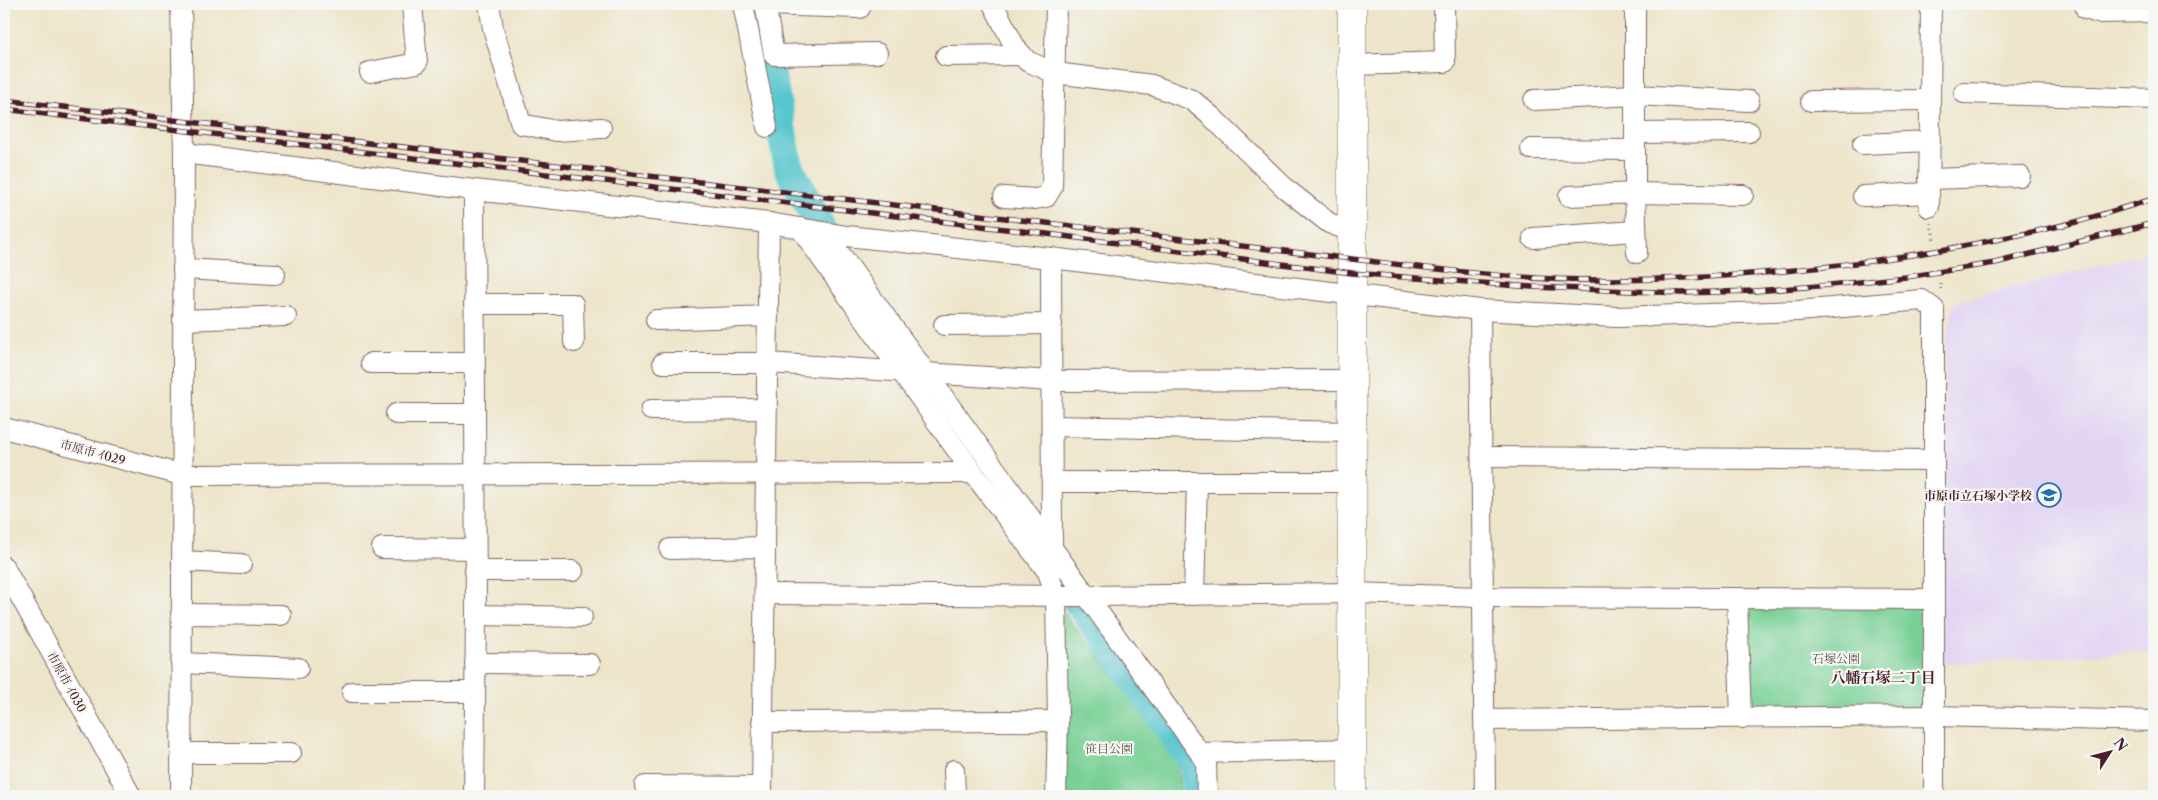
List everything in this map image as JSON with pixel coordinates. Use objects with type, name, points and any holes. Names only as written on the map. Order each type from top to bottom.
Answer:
[{"type":"street","points":[[181,4],[184,153],[181,796]]},
{"type":"street","points":[[370,72],[417,63],[412,4]]},
{"type":"street","points":[[489,4],[493,28],[521,124],[557,131],[601,128]]},
{"type":"street","points":[[743,4],[768,128]]},
{"type":"street","points":[[860,4],[860,8],[765,4],[774,55],[877,53]]},
{"type":"street","points":[[993,4],[1015,47],[1027,60],[1055,73],[1152,85],[1192,100],[1286,189],[1329,223],[1352,232]]},
{"type":"street","points":[[1004,197],[1035,199],[1046,197],[1052,187],[1056,4]]},
{"type":"street","points":[[1352,4],[1352,796]]},
{"type":"street","points":[[1352,65],[1445,62],[1444,4]]},
{"type":"street","points":[[1635,4],[1635,193],[1637,253]]},
{"type":"street","points":[[1929,193],[1931,4]]},
{"type":"street","points":[[2085,4],[2086,9],[2098,13],[2154,12]]},
{"type":"street","points":[[946,56],[1022,55]]},
{"type":"street","points":[[1964,93],[2154,99]]},
{"type":"street","points":[[1534,100],[1635,95],[1748,101]]},
{"type":"street","points":[[1811,101],[1930,100]]},
{"type":"street","points":[[1531,148],[1749,132]]},
{"type":"street","points":[[1863,144],[1930,141]]},
{"type":"street","points":[[184,153],[474,190],[769,223],[825,233],[1051,258],[1480,310],[1617,317],[1798,311],[1922,300],[1934,309],[1934,796]]},
{"type":"street","points":[[1863,196],[1929,193],[2020,176]]},
{"type":"street","points":[[474,190],[476,614],[474,796]]},
{"type":"street","points":[[1568,196],[1635,193],[1743,195]]},
{"type":"street","points":[[645,786],[762,792],[769,223]]},
{"type":"street","points":[[800,228],[973,473],[1048,572],[1056,596],[1058,721],[1056,796]]},
{"type":"street","points":[[1533,238],[1636,231]]},
{"type":"street","points":[[825,233],[929,374],[1200,753],[1206,762],[1206,796]]},
{"type":"street","points":[[1051,258],[1052,546]]},
{"type":"street","points":[[183,269],[275,274]]},
{"type":"street","points":[[474,304],[573,304],[574,342]]},
{"type":"street","points":[[1480,310],[1485,796]]},
{"type":"street","points":[[183,320],[286,316]]},
{"type":"street","points":[[656,320],[768,316]]},
{"type":"street","points":[[944,326],[1052,324]]},
{"type":"street","points":[[663,363],[767,362],[1052,381],[1352,380]]},
{"type":"street","points":[[371,363],[474,363]]},
{"type":"street","points":[[652,410],[766,409]]},
{"type":"street","points":[[396,414],[474,414]]},
{"type":"street","points":[[1052,426],[1352,432]]},
{"type":"street","name":"市原市 ｲ029","points":[[4,428],[182,476],[973,473]]},
{"type":"street","points":[[1482,457],[1934,460]]},
{"type":"street","points":[[1052,482],[1352,482]]},
{"type":"street","points":[[1194,595],[1196,482]]},
{"type":"street","points":[[670,549],[765,547]]},
{"type":"street","points":[[382,548],[475,549]]},
{"type":"street","points":[[182,561],[241,564]]},
{"type":"street","name":"市原市 ｲ030","points":[[4,567],[132,796]]},
{"type":"street","points":[[475,571],[573,571]]},
{"type":"street","points":[[765,594],[1086,596],[1352,594],[1483,597],[1934,599]]},
{"type":"street","points":[[1737,598],[1741,718]]},
{"type":"street","points":[[181,614],[281,615]]},
{"type":"street","points":[[476,614],[582,617]]},
{"type":"street","points":[[475,663],[590,664]]},
{"type":"street","points":[[181,664],[298,668]]},
{"type":"street","points":[[352,692],[475,692]]},
{"type":"street","points":[[1484,720],[1934,716],[2154,721]]},
{"type":"street","points":[[762,722],[1058,721]]},
{"type":"street","points":[[1200,753],[1352,749]]},
{"type":"street","points":[[181,753],[291,753]]},
{"type":"street","points":[[954,770],[955,796]]},
{"type":"shaded area","name":"市原市立石塚小学校","points":[[2154,252],[2154,651],[1941,664],[1946,340],[1955,302]]},
{"type":"green space","name":"石塚公園","points":[[1741,602],[1930,603],[1930,712],[1745,714]]},
{"type":"green space","name":"笹目公園","points":[[1060,607],[1178,759],[1180,796],[1060,796]]},
{"type":"waterway","points":[[761,24],[789,168],[836,256]]},
{"type":"waterway","points":[[1037,544],[1195,764],[1196,796]]},
{"type":"railway","points":[[4,100],[1416,267],[1544,279],[1667,279],[1726,276],[1844,264],[1960,247],[2018,235],[2076,222],[2154,199]]},
{"type":"railway","points":[[4,109],[1047,234],[1352,273],[1532,287],[1681,293],[1755,291],[1830,285],[1906,277],[1995,263],[2154,223]]},
{"type":"place","name":"市原市立石塚小学校","points":[[2049,495]]},
{"type":"district","name":"八幡石塚二丁目","points":[[1883,677]]}]
